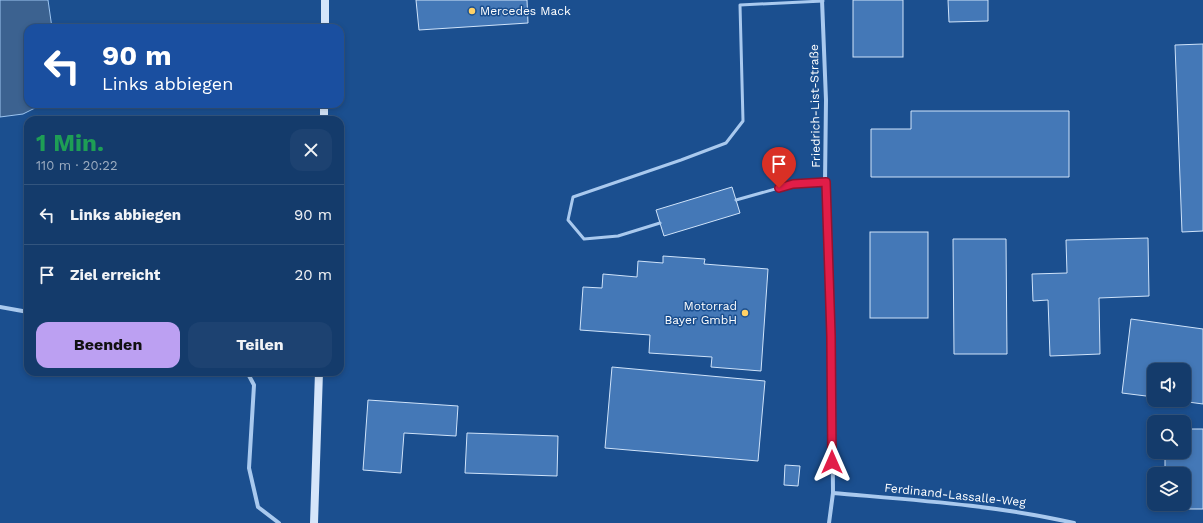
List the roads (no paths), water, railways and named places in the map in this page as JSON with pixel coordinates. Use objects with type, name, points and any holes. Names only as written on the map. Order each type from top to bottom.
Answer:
[{"type":"main road","points":[[325,0],[325,24]]},
{"type":"main road","points":[[314,523],[319,376]]},
{"type":"street","name":"Friedrich-List-Straße","points":[[822,0],[826,100],[826,182],[831,336],[833,493],[829,523]]},
{"type":"street","points":[[0,307],[24,311]]},
{"type":"street","points":[[249,376],[254,385],[249,468],[258,507],[279,523]]},
{"type":"street","name":"Ferdinand-Lassalle-Weg","points":[[833,493],[938,502],[1039,515],[1074,523]]},
{"type":"lane","points":[[660,224],[618,236],[584,239],[568,220],[573,197],[726,144],[743,121],[740,5],[822,0]]},
{"type":"lane","points":[[736,200],[793,184],[826,182]]},
{"type":"water","points":[[0,0],[48,0],[51,24],[24,24],[24,108],[35,108],[23,114],[0,117]]},
{"type":"place","name":"Mercedes Mack","points":[[472,11]]},
{"type":"place","name":"Motorrad Bayer GmbH","points":[[745,313]]}]
